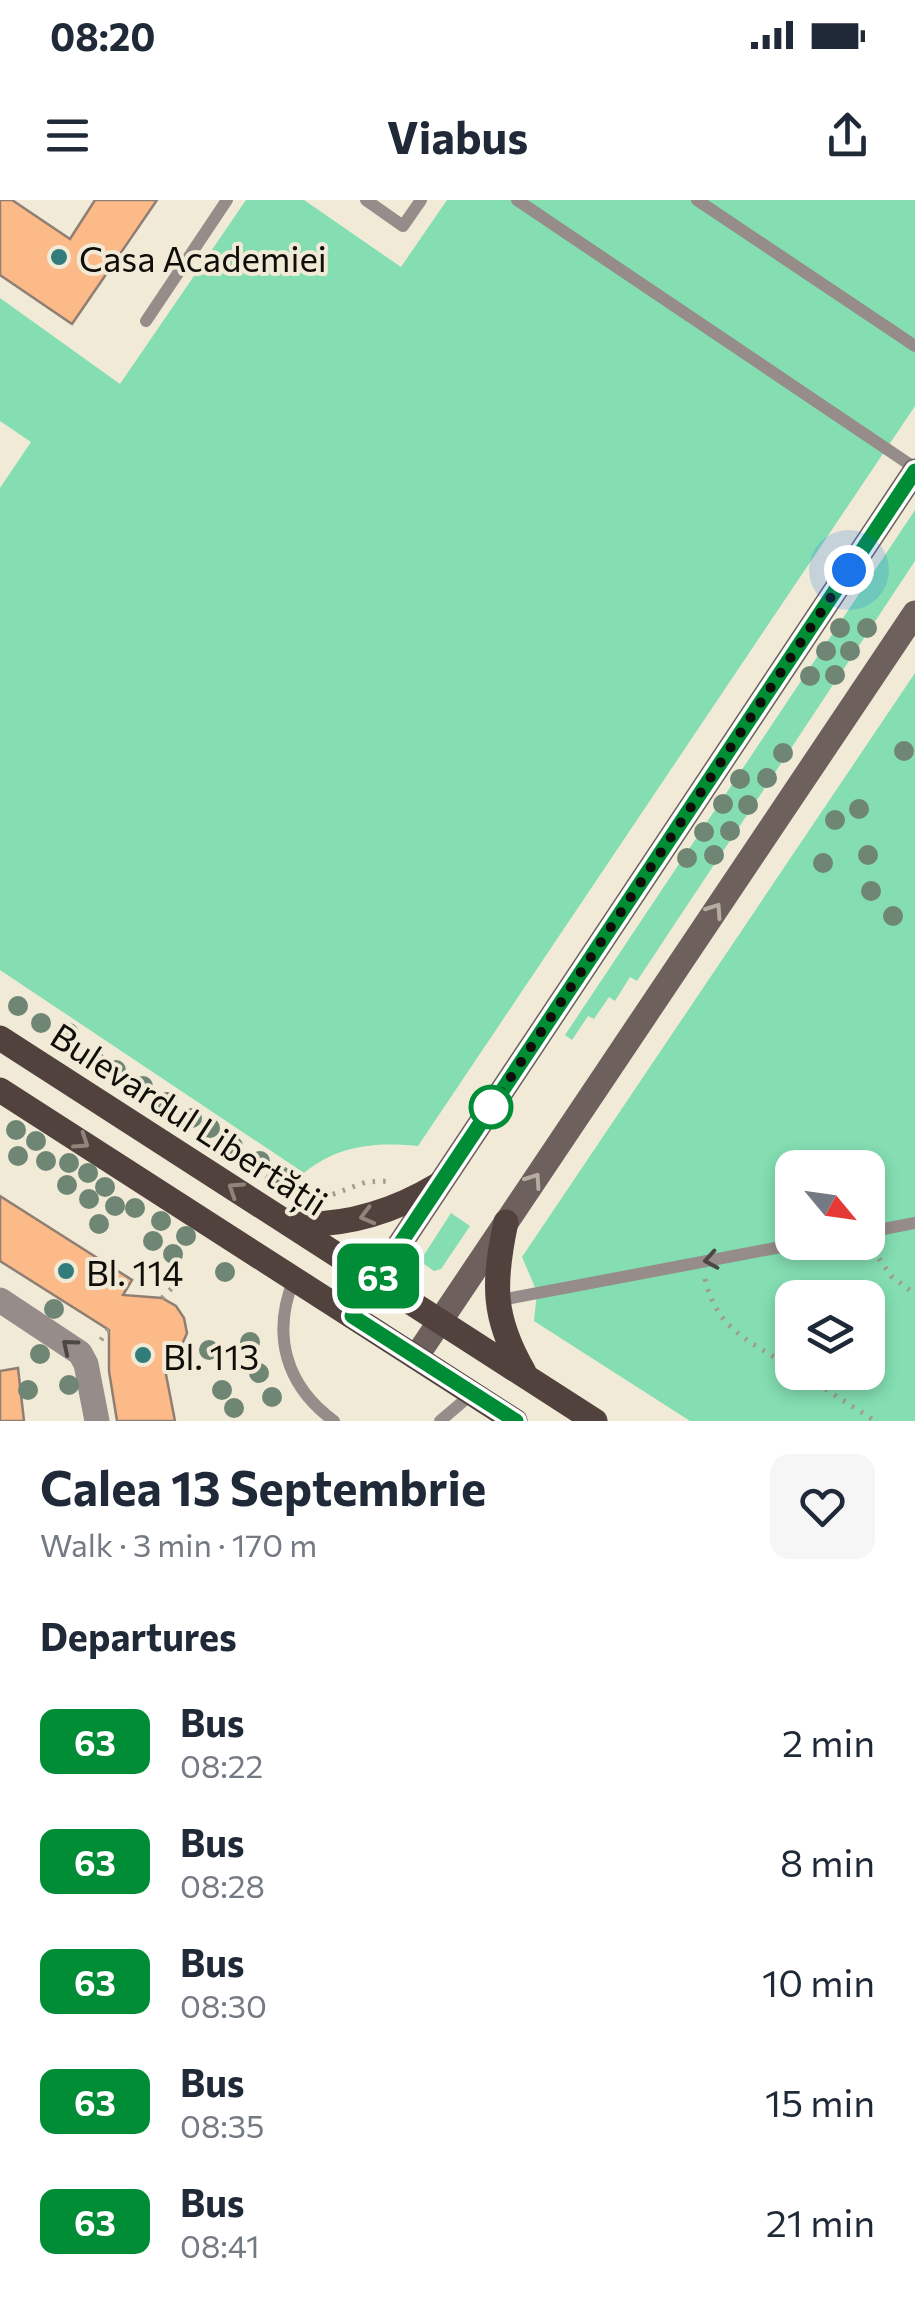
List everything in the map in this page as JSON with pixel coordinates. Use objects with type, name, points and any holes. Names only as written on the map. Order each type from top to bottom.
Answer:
[{"type":"main road","points":[[352,1316],[915,470]]},
{"type":"main road","points":[[416,1357],[915,613]]},
{"type":"main road","name":"Bulevardul Libertății","points":[[0,1038],[594,1421]]},
{"type":"main road","points":[[0,1090],[516,1421]]},
{"type":"main road","points":[[290,1224],[331,1223],[369,1216],[396,1208],[440,1182]]},
{"type":"main road","points":[[506,1222],[496,1301],[505,1335],[527,1376]]},
{"type":"street","points":[[0,1300],[80,1353],[86,1364],[97,1421]]},
{"type":"lane","points":[[146,321],[227,200]]},
{"type":"lane","points":[[366,200],[403,226],[421,200]]},
{"type":"lane","points":[[516,200],[915,470]]},
{"type":"lane","points":[[697,200],[915,346]]},
{"type":"lane","points":[[885,1229],[915,1223]]},
{"type":"lane","points":[[496,1301],[775,1248]]},
{"type":"lane","points":[[294,1279],[282,1320],[289,1368],[302,1392],[334,1421]]},
{"type":"lane","points":[[440,1421],[473,1392]]},
{"type":"path","points":[[247,1164],[313,1206],[338,1191],[366,1182],[440,1182]]},
{"type":"path","points":[[878,1260],[890,1276],[915,1294]]},
{"type":"path","points":[[703,1261],[714,1310],[726,1324],[775,1357]]},
{"type":"path","points":[[162,1298],[174,1286]]},
{"type":"path","points":[[827,1390],[874,1421]]},
{"type":"green space","points":[[246,200],[304,200],[401,267],[447,200],[915,200],[915,406],[418,1146],[387,1145],[344,1151],[304,1173],[0,970],[0,488],[31,442],[0,421],[0,298],[120,384]]},
{"type":"green space","points":[[915,510],[915,561],[637,981],[630,977],[615,1001],[609,997],[594,1019],[588,1016],[572,1040],[565,1035]]},
{"type":"green space","points":[[915,673],[915,1421],[690,1421],[534,1321],[537,1292],[522,1257]]},
{"type":"green space","points":[[451,1213],[470,1226],[441,1269],[434,1271],[422,1258]]},
{"type":"building","name":"Casa Academiei","points":[[0,200],[12,200],[70,239],[95,200],[157,200],[72,324],[0,275]]},
{"type":"building","points":[[0,1196],[132,1280],[123,1295],[162,1298],[176,1306],[187,1333],[177,1356],[164,1364],[175,1421],[117,1421],[109,1371],[109,1330],[0,1261]]},
{"type":"building","points":[[18,1368],[24,1421],[0,1421],[0,1371]]},
{"type":"bus line","name":"63","points":[[516,1421],[352,1316],[915,471]]},
{"type":"place","name":"Casa Academiei","points":[[59,257]]},
{"type":"place","name":"Bl. 114","points":[[66,1271]]},
{"type":"place","name":"Bl. 113","points":[[143,1355]]},
{"type":"route","points":[[491,1107],[849,570]]}]
